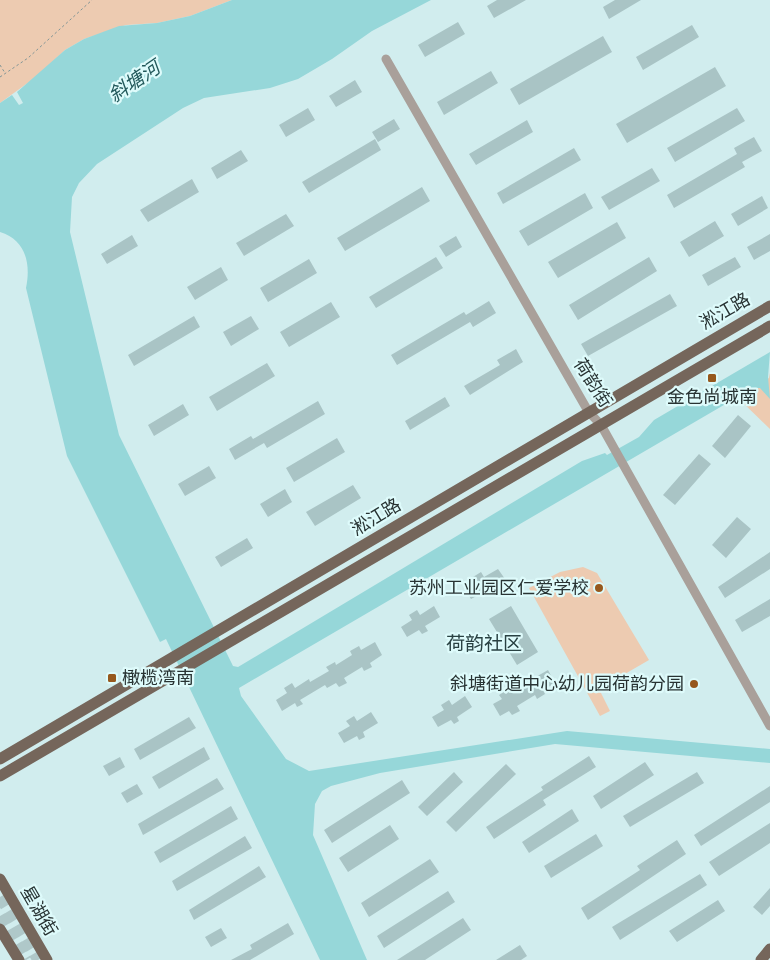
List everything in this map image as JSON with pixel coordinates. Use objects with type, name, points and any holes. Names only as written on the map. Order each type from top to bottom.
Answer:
[{"type":"main road","name":"淞江路","points":[[0,759],[588,411],[770,306]]},
{"type":"main road","name":"淞江路","points":[[0,776],[770,326]]},
{"type":"main road","name":"星湖街","points":[[0,879],[47,960]]},
{"type":"main road","points":[[0,929],[19,960]]},
{"type":"main road","points":[[760,960],[770,949]]},
{"type":"street","name":"荷韵街","points":[[386,59],[588,411],[601,425],[770,726]]},
{"type":"path","points":[[0,77],[28,58],[92,0]]},
{"type":"path","points":[[0,65],[6,73]]},
{"type":"shaded area","points":[[0,0],[232,0],[190,16],[157,23],[126,25],[84,39],[65,50],[36,77],[0,103]]},
{"type":"shaded area","points":[[770,373],[770,429],[737,397],[769,378]]},
{"type":"shaded area","points":[[583,567],[597,573],[649,660],[599,689],[610,711],[600,716],[529,588],[560,572]]},
{"type":"water","name":"斜塘河","points":[[232,0],[431,0],[372,31],[332,59],[298,79],[270,88],[204,98],[183,108],[97,164],[79,183],[72,197],[70,232],[119,435],[233,666],[238,667],[582,461],[605,453],[607,455],[639,437],[654,420],[770,352],[768,377],[770,399],[760,388],[753,388],[239,688],[241,696],[286,759],[309,771],[567,731],[770,749],[770,763],[555,744],[380,773],[331,786],[322,791],[315,804],[313,835],[367,960],[320,960],[166,639],[160,642],[67,456],[26,288],[28,270],[25,254],[16,241],[0,232],[0,103],[12,95],[19,105],[23,103],[17,92],[65,50],[84,39],[119,26],[157,23],[190,16]]},
{"type":"building","points":[[497,0],[526,0],[494,18],[487,6]]},
{"type":"building","points":[[615,0],[641,0],[609,19],[603,7]]},
{"type":"building","points":[[458,22],[465,34],[425,57],[418,45]]},
{"type":"building","points":[[692,25],[699,37],[643,70],[636,57]]},
{"type":"building","points":[[603,36],[612,52],[519,105],[510,89]]},
{"type":"building","points":[[715,67],[726,86],[627,143],[616,124]]},
{"type":"building","points":[[491,71],[498,83],[444,115],[437,102]]},
{"type":"building","points":[[355,80],[362,92],[336,107],[329,96]]},
{"type":"building","points":[[308,108],[315,120],[286,137],[279,125]]},
{"type":"building","points":[[737,108],[745,121],[675,162],[667,148]]},
{"type":"building","points":[[394,119],[400,129],[378,142],[372,132]]},
{"type":"building","points":[[527,120],[533,132],[476,165],[469,154]]},
{"type":"building","points":[[754,137],[762,151],[742,162],[745,167],[674,208],[667,195],[737,154],[734,148]]},
{"type":"building","points":[[375,139],[381,150],[309,193],[302,182]]},
{"type":"building","points":[[574,148],[581,160],[503,204],[497,193]]},
{"type":"building","points":[[241,150],[248,161],[217,179],[211,168]]},
{"type":"building","points":[[652,168],[660,181],[609,210],[601,197]]},
{"type":"building","points":[[192,179],[199,192],[148,222],[140,210]]},
{"type":"building","points":[[422,187],[430,201],[345,251],[337,238]]},
{"type":"building","points":[[585,193],[593,208],[528,246],[519,231]]},
{"type":"building","points":[[762,196],[768,208],[738,226],[731,214]]},
{"type":"building","points":[[286,214],[294,226],[244,256],[236,243]]},
{"type":"building","points":[[715,221],[724,236],[689,257],[680,242]]},
{"type":"building","points":[[617,222],[626,238],[558,278],[548,262]]},
{"type":"building","points":[[770,234],[770,251],[754,260],[747,247]]},
{"type":"building","points":[[132,235],[138,246],[107,264],[101,254]]},
{"type":"building","points":[[456,236],[462,247],[446,257],[439,246]]},
{"type":"building","points":[[436,257],[443,268],[376,308],[369,297]]},
{"type":"building","points":[[649,257],[657,271],[578,320],[569,305]]},
{"type":"building","points":[[735,257],[741,267],[708,286],[702,275]]},
{"type":"building","points":[[309,259],[317,273],[268,302],[260,288]]},
{"type":"building","points":[[221,267],[228,280],[195,300],[187,287]]},
{"type":"building","points":[[670,294],[677,306],[588,356],[581,344]]},
{"type":"building","points":[[489,301],[496,313],[473,327],[470,322],[397,365],[391,355],[464,312],[466,315]]},
{"type":"building","points":[[331,302],[340,317],[289,347],[280,332]]},
{"type":"building","points":[[194,316],[200,327],[134,366],[128,355]]},
{"type":"building","points":[[251,316],[259,329],[231,346],[223,332]]},
{"type":"building","points":[[516,349],[523,362],[470,395],[464,386],[500,365],[497,360]]},
{"type":"building","points":[[267,363],[275,376],[217,411],[209,397]]},
{"type":"building","points":[[445,397],[450,406],[410,430],[405,421]]},
{"type":"building","points":[[318,401],[325,414],[267,448],[264,443],[235,460],[229,449],[251,436],[253,439]]},
{"type":"building","points":[[183,404],[189,415],[154,436],[148,425]]},
{"type":"building","points":[[738,415],[751,426],[725,458],[712,446]]},
{"type":"building","points":[[337,438],[345,452],[294,482],[286,468]]},
{"type":"building","points":[[699,454],[711,464],[675,505],[663,495]]},
{"type":"building","points":[[209,466],[216,478],[185,496],[178,484]]},
{"type":"building","points":[[353,485],[361,498],[315,526],[306,512]]},
{"type":"building","points":[[285,489],[292,502],[268,517],[260,504]]},
{"type":"building","points":[[737,517],[751,529],[726,558],[712,545]]},
{"type":"building","points":[[247,538],[253,548],[221,567],[215,557]]},
{"type":"building","points":[[770,552],[770,569],[725,598],[718,587]]},
{"type":"building","points":[[498,569],[505,579],[490,589],[492,593],[487,596],[484,592],[471,599],[465,589],[477,582],[473,577],[481,572],[484,577]]},
{"type":"building","points":[[770,599],[770,616],[742,632],[735,620]]},
{"type":"building","points":[[434,606],[440,617],[425,626],[428,631],[422,634],[419,630],[407,637],[401,627],[412,620],[409,615],[417,610],[420,615]]},
{"type":"building","points":[[511,606],[538,652],[517,665],[489,619]]},
{"type":"building","points":[[375,642],[382,655],[370,663],[372,667],[364,671],[362,667],[344,678],[347,683],[339,687],[336,683],[327,688],[325,685],[300,700],[303,704],[297,707],[295,703],[282,711],[276,700],[287,693],[284,688],[292,683],[295,688],[309,679],[310,682],[329,671],[326,667],[335,662],[336,665],[352,655],[350,651],[359,646],[361,650]]},
{"type":"building","points":[[548,670],[555,683],[543,690],[545,694],[537,699],[535,695],[517,706],[520,711],[512,715],[509,711],[500,716],[493,704],[502,699],[499,695],[507,690],[509,693],[525,683],[523,679],[532,674],[534,678]]},
{"type":"building","points":[[465,696],[472,707],[457,717],[459,721],[454,724],[451,720],[438,727],[432,717],[444,710],[441,705],[449,700],[452,705]]},
{"type":"building","points":[[371,712],[378,723],[363,732],[365,737],[359,740],[357,736],[344,743],[338,733],[350,726],[346,721],[354,716],[357,721]]},
{"type":"building","points":[[189,717],[196,728],[140,760],[134,749]]},
{"type":"building","points":[[204,747],[210,759],[159,789],[152,777]]},
{"type":"building","points":[[589,756],[596,767],[543,800],[546,805],[494,839],[486,827],[543,790],[541,787]]},
{"type":"building","points":[[120,757],[125,767],[109,776],[103,766]]},
{"type":"building","points":[[645,762],[654,775],[601,809],[593,796]]},
{"type":"building","points":[[506,764],[516,774],[456,832],[446,822]]},
{"type":"building","points":[[454,772],[463,782],[427,816],[418,807]]},
{"type":"building","points":[[697,772],[704,783],[630,827],[623,816]]},
{"type":"building","points":[[217,778],[224,789],[143,835],[138,824]]},
{"type":"building","points":[[402,780],[410,793],[332,843],[324,830]]},
{"type":"building","points":[[137,784],[143,794],[127,803],[121,793]]},
{"type":"building","points":[[770,786],[770,802],[701,846],[694,835]]},
{"type":"building","points":[[231,806],[238,819],[160,863],[154,852]]},
{"type":"building","points":[[572,809],[579,821],[529,853],[522,842]]},
{"type":"building","points":[[770,823],[770,843],[719,876],[709,862]]},
{"type":"building","points":[[390,825],[399,839],[348,872],[339,858]]},
{"type":"building","points":[[596,834],[603,846],[551,878],[544,866]]},
{"type":"building","points":[[245,836],[252,848],[177,891],[172,881]]},
{"type":"building","points":[[677,840],[686,854],[588,920],[581,908],[640,870],[637,866]]},
{"type":"building","points":[[430,859],[439,872],[369,917],[361,903]]},
{"type":"building","points":[[259,866],[266,877],[194,920],[189,910]]},
{"type":"building","points":[[700,874],[707,885],[620,940],[612,927]]},
{"type":"building","points":[[770,888],[770,906],[762,915],[753,907]]},
{"type":"building","points":[[448,891],[455,902],[384,948],[377,936]]},
{"type":"building","points":[[718,900],[725,911],[677,942],[669,931]]},
{"type":"building","points":[[463,918],[471,930],[425,960],[397,960]]},
{"type":"building","points":[[288,923],[294,934],[250,960],[231,960],[252,949],[250,945]]},
{"type":"building","points":[[221,928],[227,938],[211,947],[205,937]]},
{"type":"building","points":[[520,945],[527,956],[521,960],[496,960]]},
{"type":"tunnel","points":[[0,897],[38,960]]},
{"type":"tunnel","points":[[0,916],[26,960]]},
{"type":"place","name":"金色尚城南","points":[[712,378]]},
{"type":"place","name":"苏州工业园区仁爱学校","points":[[599,588]]},
{"type":"place","name":"橄榄湾南","points":[[112,678]]},
{"type":"place","name":"斜塘街道中心幼儿园荷韵分园","points":[[694,684]]},
{"type":"district","name":"荷韵社区","points":[[484,643]]}]
